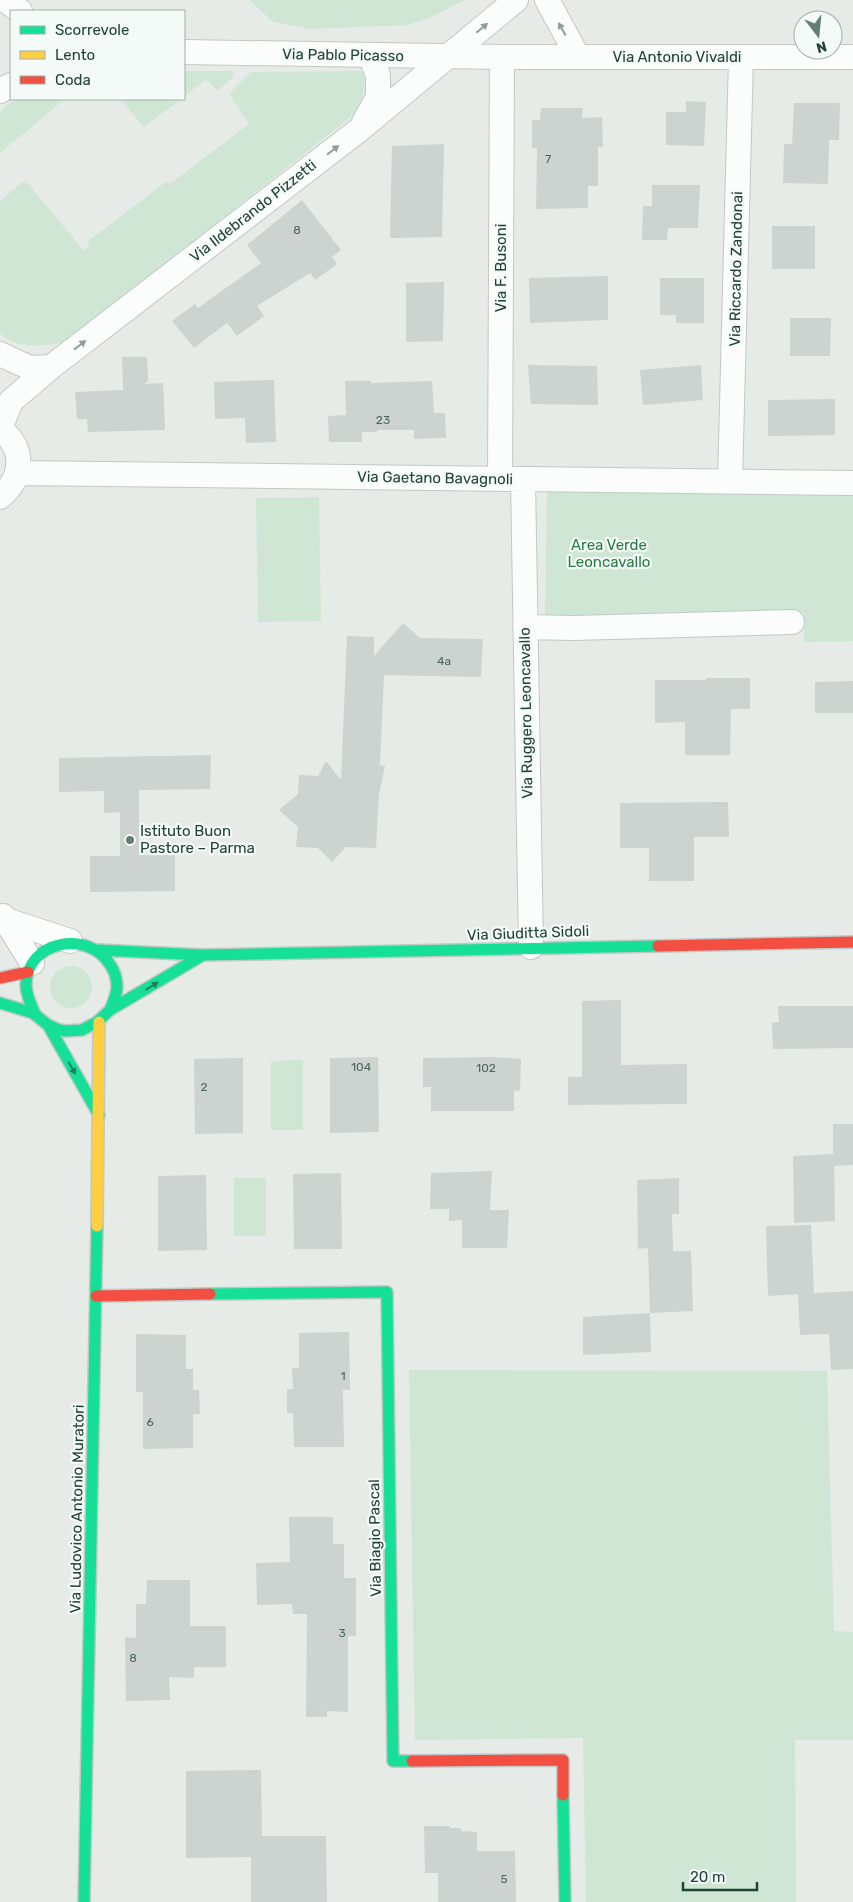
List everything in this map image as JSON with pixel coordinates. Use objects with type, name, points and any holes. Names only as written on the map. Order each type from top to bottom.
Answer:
[{"type":"street","points":[[5,0],[19,10]]},
{"type":"street","name":"Via Ildebrando Pizzetti","points":[[0,429],[11,401],[51,367],[359,130],[516,0]]},
{"type":"street","points":[[547,0],[578,57]]},
{"type":"street","name":"Via Pablo Picasso","points":[[185,52],[502,57]]},
{"type":"street","points":[[359,130],[378,97],[378,75],[370,55]]},
{"type":"street","name":"Via Antonio Vivaldi","points":[[502,57],[853,57]]},
{"type":"street","name":"Via F. Busoni","points":[[502,57],[512,479]]},
{"type":"street","name":"Via Riccardo Zandonai","points":[[730,482],[741,57]]},
{"type":"street","points":[[0,354],[30,368],[51,367]]},
{"type":"street","points":[[0,429],[8,436],[17,453],[19,463],[14,482],[0,497]]},
{"type":"street","name":"Via Gaetano Bavagnoli","points":[[17,473],[853,483]]},
{"type":"street","name":"Via Ruggero Leoncavallo","points":[[512,479],[525,627],[531,947]]},
{"type":"street","points":[[525,627],[574,628],[792,622]]},
{"type":"street","points":[[3,916],[70,941]]},
{"type":"street","points":[[3,916],[30,967]]},
{"type":"street","points":[[35,1014],[26,987],[30,967],[41,953],[54,944],[70,941]]},
{"type":"street","name":"Via Giuditta Sidoli","points":[[70,941],[84,943],[98,950],[105,956],[114,970],[117,985],[116,996],[110,1010]]},
{"type":"street","name":"Via Giuditta Sidoli","points":[[98,950],[203,955],[853,942]]},
{"type":"street","name":"Via Giuditta Sidoli","points":[[0,1003],[35,1014],[48,1025],[63,1031],[76,1032],[91,1027],[99,1022],[110,1010],[203,955]]},
{"type":"street","points":[[0,978],[30,967]]},
{"type":"street","name":"Via Ludovico Antonio Muratori","points":[[84,1902],[100,1116],[99,1022]]},
{"type":"street","points":[[48,1025],[100,1116]]},
{"type":"street","name":"Via Biagio Pascal","points":[[96,1296],[387,1292],[393,1761],[564,1760],[565,1902]]},
{"type":"green space","points":[[250,0],[465,0],[436,15],[408,25],[310,29],[273,22]]},
{"type":"green space","points":[[185,71],[233,71],[234,76],[217,91],[206,79],[185,96]]},
{"type":"green space","points":[[363,71],[364,87],[357,112],[65,343],[22,344],[14,342],[0,333],[0,201],[25,180],[84,251],[90,246],[87,242],[167,181],[170,184],[249,124],[229,94],[251,72]]},
{"type":"green space","points":[[16,100],[64,100],[0,153],[0,113],[5,106]]},
{"type":"green space","points":[[121,100],[180,100],[144,127]]},
{"type":"green space","name":"Area Verde Leoncavallo","points":[[547,490],[853,492],[853,641],[804,642],[804,613],[545,617]]},
{"type":"green space","points":[[319,497],[321,621],[258,622],[256,498]]},
{"type":"green space","points":[[71,966],[86,972],[92,987],[86,1002],[71,1008],[56,1002],[50,987],[56,972]]},
{"type":"green space","points":[[303,1060],[303,1130],[271,1130],[271,1061]]},
{"type":"green space","points":[[234,1178],[266,1178],[266,1236],[234,1236]]},
{"type":"green space","points":[[409,1370],[827,1371],[834,1631],[853,1632],[853,1740],[795,1740],[796,1902],[586,1902],[583,1738],[415,1740]]},
{"type":"building","points":[[686,101],[706,102],[704,146],[666,145],[666,112],[686,112]]},
{"type":"building","points":[[794,103],[840,103],[839,140],[829,140],[828,184],[783,183],[784,144],[792,144]]},
{"type":"building","points":[[541,108],[583,108],[582,118],[602,117],[603,147],[598,147],[598,186],[588,186],[588,208],[536,209],[537,148],[532,148],[532,120],[540,120]]},
{"type":"building","points":[[444,144],[442,237],[390,238],[392,146]]},
{"type":"building","points":[[652,185],[700,185],[698,228],[668,228],[667,240],[642,240],[643,206],[652,206]]},
{"type":"building","points":[[302,200],[341,250],[332,257],[337,264],[315,280],[310,273],[257,306],[264,316],[237,336],[227,323],[194,348],[172,321],[195,304],[198,308],[261,263],[247,245]]},
{"type":"building","points":[[772,226],[815,226],[815,269],[772,269]]},
{"type":"building","points":[[608,276],[608,320],[530,323],[529,278]]},
{"type":"building","points":[[660,278],[704,278],[704,323],[676,323],[676,315],[660,315]]},
{"type":"building","points":[[444,282],[443,341],[406,342],[406,283]]},
{"type":"building","points":[[790,318],[831,318],[830,356],[790,356]]},
{"type":"building","points":[[122,357],[147,357],[148,381],[144,384],[163,383],[165,430],[88,432],[87,419],[77,419],[75,392],[123,390]]},
{"type":"building","points":[[528,365],[597,366],[598,405],[531,404]]},
{"type":"building","points":[[701,365],[703,400],[643,405],[640,370]]},
{"type":"building","points":[[274,380],[276,442],[246,443],[245,418],[215,419],[214,382]]},
{"type":"building","points":[[345,381],[371,381],[371,383],[432,381],[434,413],[445,413],[446,438],[414,439],[414,430],[377,430],[377,432],[362,432],[362,442],[329,442],[328,416],[346,415]]},
{"type":"building","points":[[835,399],[835,435],[768,436],[768,400]]},
{"type":"building","points":[[403,623],[420,638],[483,639],[481,677],[384,675],[380,765],[385,766],[379,794],[376,848],[346,847],[332,862],[318,848],[296,847],[298,827],[279,810],[298,794],[299,775],[318,776],[326,761],[341,780],[347,636],[374,637],[374,656]]},
{"type":"building","points":[[706,678],[750,678],[750,709],[731,709],[730,755],[685,755],[685,722],[655,723],[655,680],[706,680]]},
{"type":"building","points":[[853,681],[853,713],[815,713],[815,682]]},
{"type":"building","points":[[211,755],[210,789],[139,790],[139,855],[175,855],[175,891],[90,892],[90,856],[120,856],[120,812],[104,813],[104,791],[59,792],[59,758]]},
{"type":"building","points":[[728,802],[729,837],[694,837],[694,881],[649,881],[649,848],[620,848],[620,803]]},
{"type":"building","points":[[621,1000],[621,1065],[687,1064],[687,1104],[568,1105],[568,1077],[582,1077],[582,1001]]},
{"type":"building","points":[[778,1006],[853,1006],[853,1048],[773,1049],[772,1023],[779,1022]]},
{"type":"building","points":[[378,1057],[379,1132],[330,1133],[330,1058]]},
{"type":"building","points":[[493,1057],[521,1059],[520,1090],[514,1091],[514,1111],[431,1111],[431,1087],[423,1087],[423,1058]]},
{"type":"building","points":[[243,1058],[243,1133],[195,1134],[194,1059]]},
{"type":"building","points":[[833,1124],[853,1124],[853,1165],[834,1166],[835,1221],[794,1223],[793,1156],[833,1154]]},
{"type":"building","points":[[492,1171],[490,1210],[509,1210],[507,1248],[462,1248],[462,1220],[449,1221],[449,1209],[430,1209],[431,1173]]},
{"type":"building","points":[[341,1173],[342,1249],[294,1249],[293,1174]]},
{"type":"building","points":[[206,1175],[207,1250],[158,1251],[158,1176]]},
{"type":"building","points":[[679,1178],[679,1214],[672,1214],[673,1251],[691,1251],[693,1311],[650,1313],[648,1248],[638,1249],[637,1180]]},
{"type":"building","points":[[811,1225],[814,1293],[768,1296],[766,1226]]},
{"type":"building","points":[[853,1291],[853,1369],[831,1370],[829,1334],[800,1335],[798,1294]]},
{"type":"building","points":[[650,1313],[651,1352],[583,1355],[583,1317]]},
{"type":"building","points":[[349,1332],[350,1390],[343,1390],[344,1447],[294,1447],[293,1413],[287,1413],[287,1389],[293,1389],[292,1368],[299,1368],[299,1333]]},
{"type":"building","points":[[136,1334],[186,1335],[186,1369],[193,1369],[193,1390],[199,1390],[200,1414],[193,1414],[193,1448],[143,1449],[143,1392],[136,1392]]},
{"type":"building","points":[[289,1517],[333,1517],[333,1544],[344,1544],[344,1578],[356,1578],[356,1636],[348,1636],[348,1712],[327,1711],[327,1717],[306,1717],[307,1614],[293,1614],[292,1604],[257,1605],[256,1563],[290,1562]]},
{"type":"building","points":[[147,1580],[190,1580],[190,1626],[226,1626],[226,1667],[194,1667],[194,1678],[169,1677],[170,1700],[126,1701],[125,1637],[136,1638],[136,1604],[146,1604]]},
{"type":"building","points":[[261,1770],[262,1836],[326,1836],[327,1902],[251,1902],[251,1857],[186,1858],[186,1771]]},
{"type":"building","points":[[424,1826],[450,1826],[450,1828],[461,1828],[461,1831],[477,1832],[477,1851],[515,1851],[516,1902],[438,1902],[438,1873],[425,1873]]},
{"type":"traffic: fast","points":[[35,1014],[26,989],[29,970],[36,958],[47,950],[60,945],[74,944],[88,947],[101,954],[111,966],[117,988],[110,1010]]},
{"type":"traffic: fast","points":[[98,950],[203,955],[658,946]]},
{"type":"traffic: fast","points":[[0,1003],[33,1013],[48,1025],[57,1029],[65,1031],[82,1030],[97,1022],[110,1010],[203,955]]},
{"type":"traffic: fast","points":[[48,1025],[99,1115]]},
{"type":"traffic: fast","points":[[84,1902],[97,1226]]},
{"type":"traffic: fast","points":[[210,1294],[387,1292],[393,1761],[412,1761]]},
{"type":"traffic: fast","points":[[563,1795],[565,1902]]},
{"type":"traffic: slow","points":[[97,1226],[99,1022]]},
{"type":"traffic: jam","points":[[658,946],[853,942]]},
{"type":"traffic: jam","points":[[0,978],[28,972]]},
{"type":"traffic: jam","points":[[96,1296],[210,1294]]},
{"type":"traffic: jam","points":[[412,1761],[563,1760],[563,1795]]},
{"type":"place","name":"Istituto Buon Pastore – Parma","points":[[130,840]]}]
